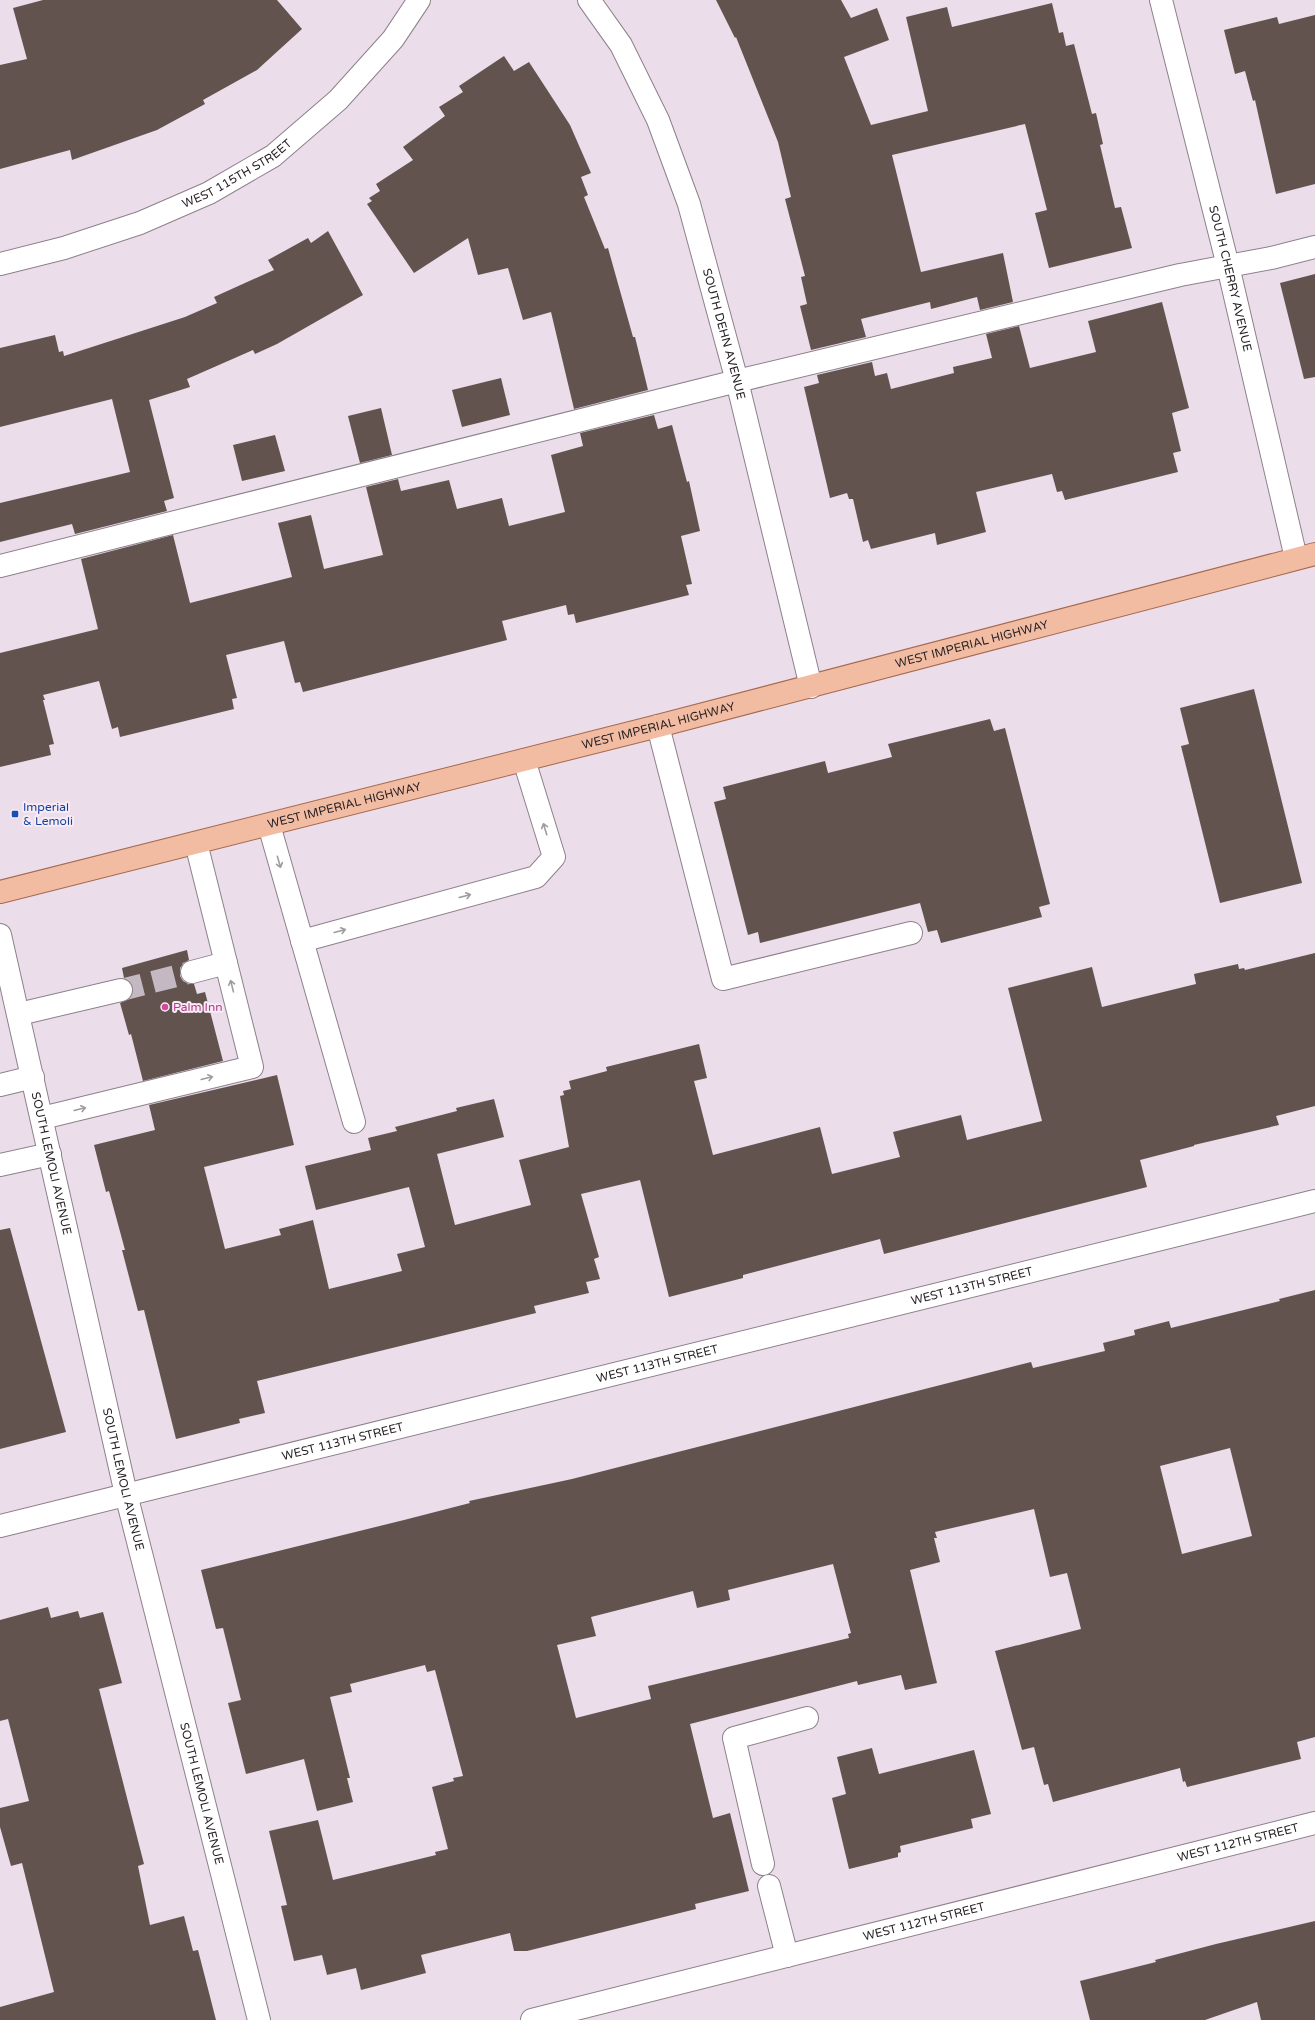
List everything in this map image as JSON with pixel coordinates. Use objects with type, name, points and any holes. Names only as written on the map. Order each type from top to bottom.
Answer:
[{"type":"main road","name":"WEST IMPERIAL HIGHWAY","points":[[0,892],[811,687],[1305,556]]},
{"type":"street","name":"WEST 115TH STREET","points":[[0,264],[64,248],[140,223],[209,193],[273,156],[338,100],[393,38],[419,0]]},
{"type":"street","name":"SOUTH DEHN AVENUE","points":[[589,0],[621,45],[658,120],[689,204],[737,381],[811,687]]},
{"type":"street","name":"SOUTH CHERRY AVENUE","points":[[1161,0],[1228,266],[1305,556]]},
{"type":"street","points":[[0,566],[737,381],[1172,277],[1271,258],[1315,247]]},
{"type":"street","points":[[658,726],[723,979],[911,933]]},
{"type":"street","points":[[302,941],[536,876],[554,857],[524,760]]},
{"type":"street","points":[[269,825],[354,1122]]},
{"type":"street","points":[[42,1118],[252,1067],[196,843]]},
{"type":"street","name":"SOUTH LEMOLI AVENUE","points":[[0,935],[126,1494],[259,2020]]},
{"type":"street","points":[[192,972],[226,963]]},
{"type":"street","points":[[19,1014],[121,990]]},
{"type":"street","points":[[0,1085],[33,1077]]},
{"type":"street","points":[[0,1165],[50,1154]]},
{"type":"street","name":"WEST 113TH STREET","points":[[0,1526],[1315,1201]]},
{"type":"street","points":[[763,1864],[734,1738],[808,1718]]},
{"type":"street","name":"WEST 112TH STREET","points":[[532,2020],[1315,1823]]},
{"type":"street","points":[[769,1886],[787,1956]]},
{"type":"building","points":[[43,0],[277,0],[302,29],[257,70],[203,100],[205,104],[157,130],[72,160],[70,150],[0,169],[0,65],[27,59],[13,8]]},
{"type":"building","points":[[716,0],[841,0],[851,18],[877,8],[889,40],[844,57],[871,125],[928,111],[906,17],[947,7],[952,27],[1052,3],[1059,33],[1063,32],[1066,46],[1074,44],[1092,114],[1096,113],[1103,144],[1100,145],[1115,208],[1121,207],[1132,248],[1049,268],[1035,213],[1047,210],[1025,124],[892,155],[921,272],[1003,253],[1013,302],[980,310],[977,297],[931,309],[930,302],[861,319],[866,337],[811,350],[800,306],[807,304],[801,277],[805,276],[785,199],[791,197],[778,142],[736,37],[735,38]]},
{"type":"building","points":[[1315,15],[1315,184],[1276,194],[1255,100],[1253,101],[1245,71],[1235,74],[1224,30],[1277,17],[1279,24]]},
{"type":"building","points":[[504,56],[514,71],[529,62],[570,125],[591,173],[581,177],[588,195],[584,197],[605,249],[608,248],[633,337],[635,337],[648,390],[574,409],[551,312],[523,320],[508,268],[478,275],[468,238],[414,273],[367,204],[372,201],[369,198],[380,191],[376,184],[413,160],[403,147],[445,116],[439,107],[463,92],[459,86]]},
{"type":"building","points":[[328,231],[363,295],[277,344],[255,354],[253,350],[187,379],[190,387],[149,400],[174,498],[164,501],[167,511],[75,534],[72,524],[0,542],[0,503],[130,472],[112,399],[0,427],[0,348],[55,335],[59,352],[63,351],[64,356],[185,317],[217,303],[214,297],[274,270],[268,260],[308,238],[311,243]]},
{"type":"building","points":[[1315,274],[1315,377],[1304,379],[1280,283]]},
{"type":"building","points":[[1162,302],[1189,408],[1172,413],[1181,451],[1173,453],[1178,472],[1065,500],[1062,491],[1057,492],[1052,474],[976,492],[986,532],[937,545],[935,533],[871,549],[868,540],[863,542],[853,499],[849,499],[847,493],[830,498],[804,387],[819,383],[817,375],[872,362],[875,376],[887,373],[891,389],[954,373],[953,367],[992,358],[986,334],[1019,326],[1030,368],[1096,352],[1088,321]]},
{"type":"building","points":[[501,378],[510,415],[462,427],[452,390]]},
{"type":"building","points":[[381,408],[392,455],[360,463],[348,416]]},
{"type":"building","points":[[654,415],[658,429],[672,425],[687,482],[689,481],[700,531],[681,536],[692,584],[686,585],[689,595],[576,623],[574,614],[568,615],[566,605],[502,621],[507,640],[303,692],[300,682],[295,683],[284,641],[226,655],[237,698],[232,699],[234,709],[120,737],[118,727],[112,729],[99,681],[43,695],[54,744],[49,745],[51,755],[0,767],[0,653],[98,629],[81,559],[173,535],[190,603],[292,577],[278,523],[311,515],[324,569],[383,555],[366,487],[398,479],[401,491],[449,480],[457,509],[502,498],[509,526],[565,512],[551,455],[583,446],[580,433]]},
{"type":"building","points":[[275,435],[285,471],[242,481],[233,445]]},
{"type":"building","points":[[1254,689],[1302,883],[1220,903],[1181,746],[1189,744],[1180,708]]},
{"type":"building","points":[[990,719],[994,731],[1005,728],[1050,904],[1039,907],[1042,917],[941,943],[937,930],[928,932],[920,903],[760,943],[758,932],[748,935],[714,802],[726,799],[723,787],[825,761],[828,773],[892,757],[888,744]]},
{"type":"building","name":"Palm Inn","points":[[187,950],[189,960],[180,968],[180,976],[183,981],[189,984],[194,984],[197,994],[205,992],[223,1061],[143,1081],[131,1034],[129,1035],[120,1003],[129,999],[133,993],[133,987],[130,981],[124,978],[122,968]]},
{"type":"building","points":[[1315,953],[1315,1106],[1276,1116],[1279,1125],[1194,1145],[1140,1160],[1147,1187],[884,1254],[880,1239],[743,1275],[743,1278],[669,1297],[640,1180],[581,1194],[599,1257],[594,1259],[600,1279],[586,1282],[589,1293],[534,1306],[536,1313],[257,1381],[265,1413],[239,1419],[240,1423],[176,1439],[144,1310],[138,1311],[122,1250],[125,1250],[109,1191],[106,1192],[94,1145],[155,1130],[149,1105],[277,1075],[294,1145],[204,1167],[225,1249],[281,1235],[279,1229],[313,1220],[329,1289],[402,1271],[397,1254],[425,1247],[409,1187],[316,1210],[305,1166],[371,1150],[368,1138],[397,1131],[395,1127],[457,1111],[456,1108],[494,1099],[504,1137],[437,1154],[455,1225],[531,1205],[519,1160],[569,1147],[560,1096],[564,1095],[563,1091],[571,1089],[569,1081],[607,1071],[606,1067],[699,1044],[707,1078],[694,1081],[713,1155],[820,1127],[832,1174],[900,1157],[893,1132],[961,1115],[967,1140],[1042,1121],[1008,988],[1092,967],[1102,1007],[1196,984],[1194,974],[1238,964],[1239,969],[1244,968],[1245,970]]},
{"type":"building","points":[[10,1228],[66,1432],[0,1449],[0,1230]]},
{"type":"building","points":[[1315,1290],[1315,1737],[1297,1742],[1301,1759],[1187,1787],[1185,1781],[1183,1782],[1180,1768],[1053,1802],[1048,1784],[1044,1785],[1034,1747],[1022,1750],[995,1651],[1081,1629],[1067,1573],[1050,1577],[1034,1509],[935,1532],[937,1538],[934,1538],[940,1562],[910,1570],[937,1683],[905,1690],[901,1675],[858,1685],[857,1681],[690,1724],[713,1818],[730,1813],[749,1891],[695,1904],[696,1909],[527,1951],[514,1951],[510,1933],[421,1955],[426,1973],[361,1990],[356,1968],[327,1975],[322,1955],[294,1961],[281,1906],[287,1905],[269,1831],[318,1820],[333,1880],[436,1855],[435,1852],[448,1849],[432,1787],[454,1781],[453,1778],[463,1776],[435,1670],[427,1672],[425,1665],[350,1684],[352,1692],[330,1697],[350,1778],[347,1778],[353,1802],[317,1811],[304,1759],[246,1774],[228,1703],[241,1700],[223,1628],[216,1629],[201,1570],[470,1503],[469,1501],[572,1479],[1031,1362],[1033,1368],[1105,1351],[1103,1343],[1135,1335],[1134,1330],[1169,1321],[1171,1328],[1280,1301],[1279,1299]],"holes":[[[1230,1448],[1252,1536],[1182,1554],[1160,1466]],[[833,1564],[851,1633],[848,1634],[849,1638],[648,1686],[651,1699],[576,1718],[557,1645],[596,1636],[591,1617],[693,1591],[697,1608],[730,1600],[728,1590]]]},
{"type":"building","points":[[48,1607],[51,1618],[78,1611],[80,1618],[103,1612],[122,1683],[99,1689],[144,1864],[138,1866],[150,1925],[184,1916],[193,1951],[198,1950],[216,2020],[0,2020],[0,2007],[54,1992],[22,1863],[11,1866],[0,1827],[0,1808],[29,1801],[8,1719],[0,1721],[0,1620]]},
{"type":"building","points":[[872,1748],[879,1774],[974,1750],[991,1814],[971,1819],[973,1828],[900,1846],[901,1852],[898,1853],[898,1857],[849,1869],[832,1798],[846,1794],[837,1757]]},
{"type":"building","points":[[1315,1921],[1315,2020],[1261,2020],[1257,2002],[1205,2020],[1090,2020],[1080,1981],[1156,1962],[1155,1960],[1216,1944]]},
{"type":"tunnel","points":[[121,990],[192,972]]},
{"type":"place","name":"Imperial & Lemoli","points":[[15,814]]},
{"type":"place","name":"Palm Inn","points":[[165,1007]]}]
